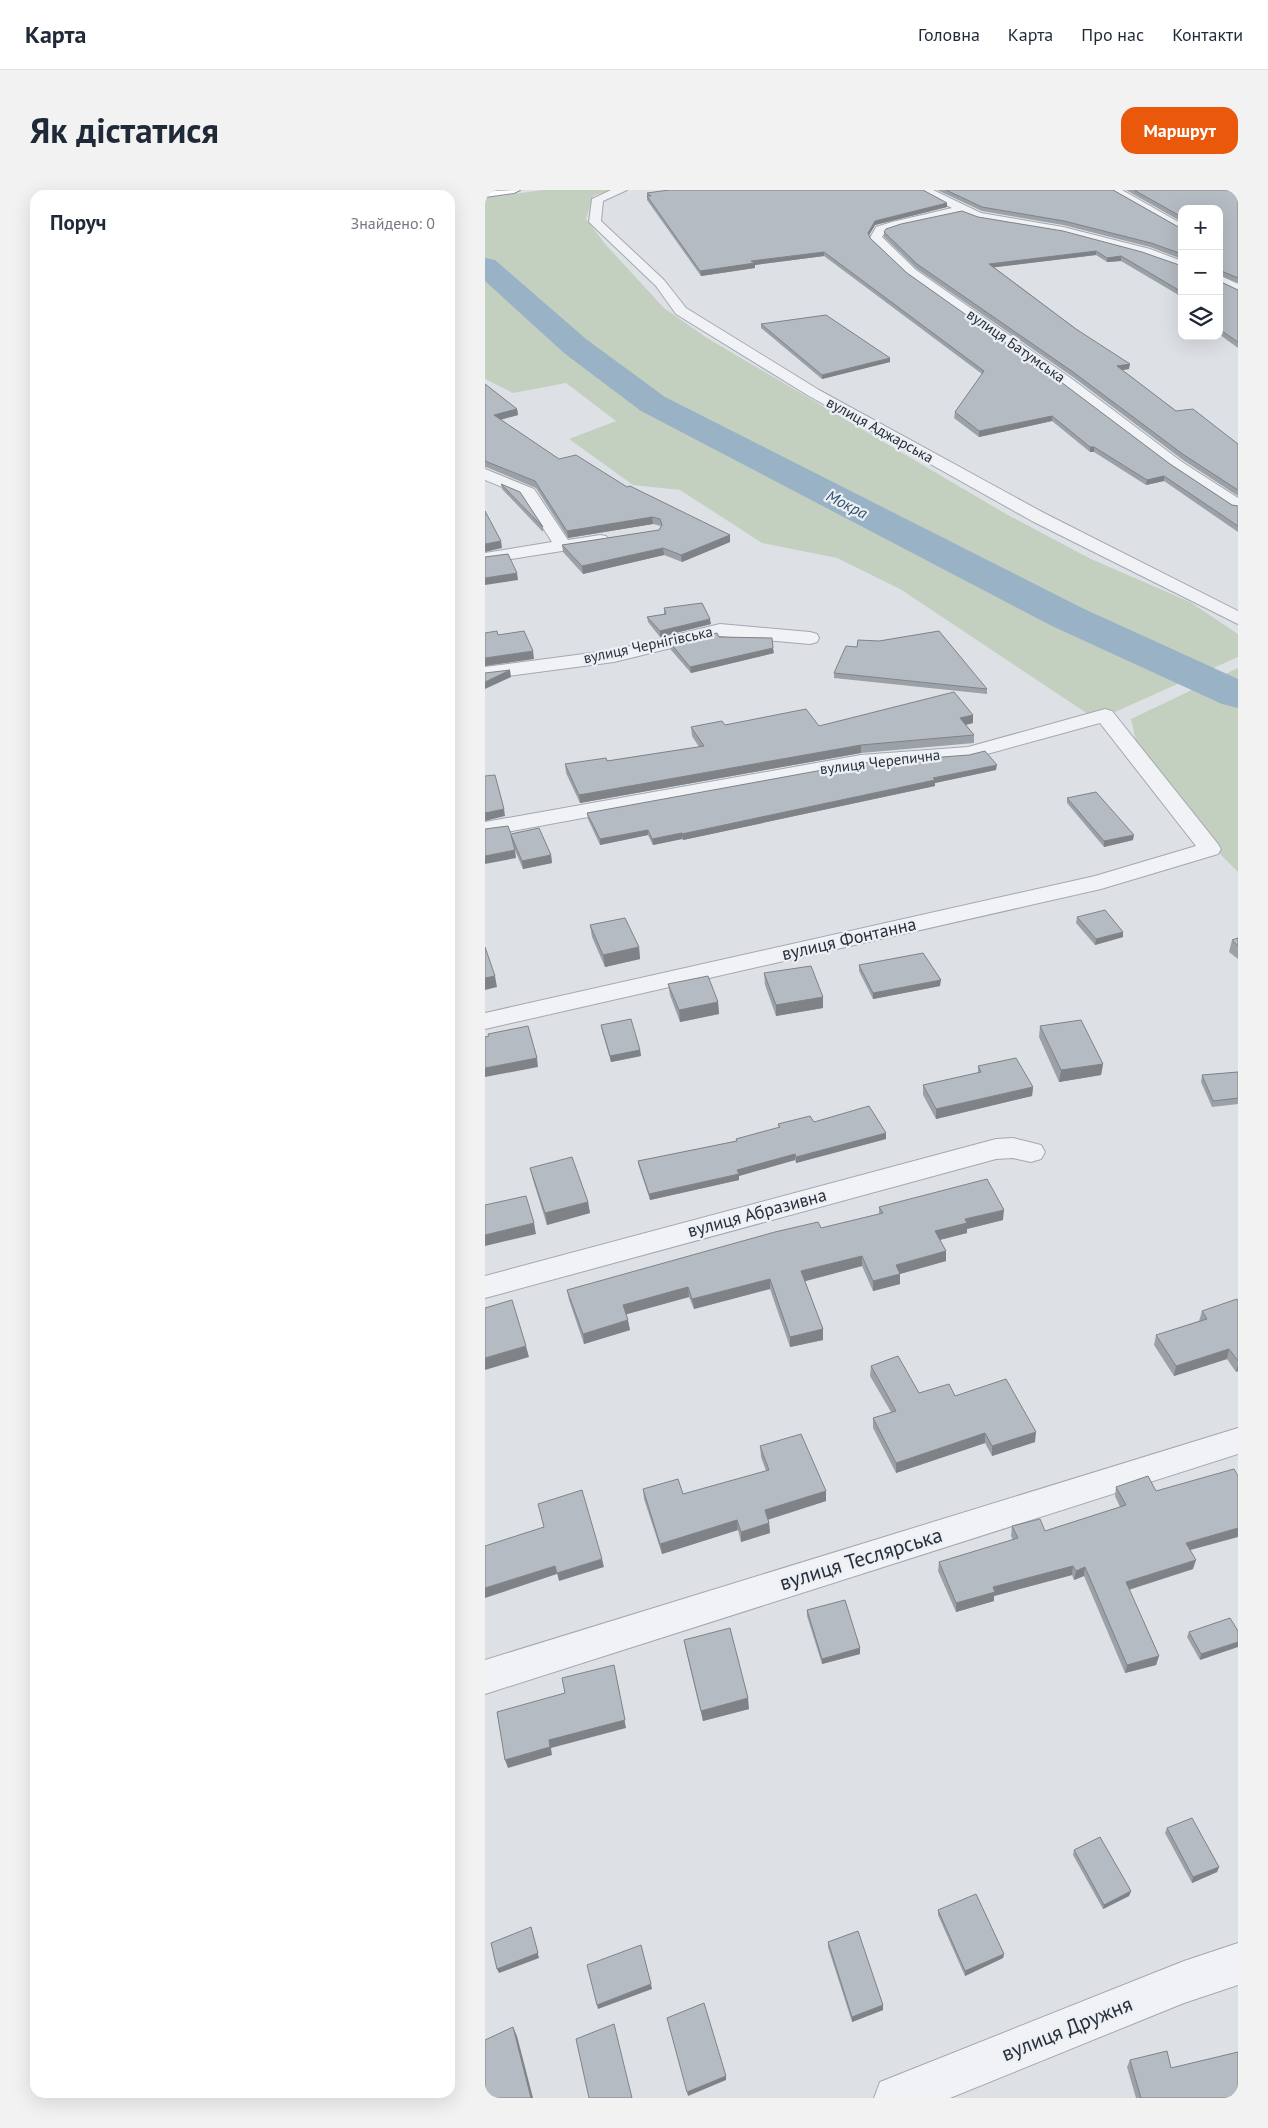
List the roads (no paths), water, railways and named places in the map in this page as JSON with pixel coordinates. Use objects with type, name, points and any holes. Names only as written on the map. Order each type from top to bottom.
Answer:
[{"type":"highway","points":[[489,193],[514,190]]},
{"type":"street","name":"вулиця Аджарська","points":[[621,190],[598,199],[595,222],[660,283],[681,310],[814,393],[1038,517],[1238,618]]},
{"type":"street","points":[[924,190],[986,218],[1063,230],[1146,252],[1178,264]]},
{"type":"street","points":[[1114,190],[1178,227]]},
{"type":"street","name":"вулиця Батумська","points":[[963,209],[896,224],[880,230],[875,238],[912,273],[1067,382],[1176,465],[1238,505]]},
{"type":"street","points":[[1146,252],[1173,248]]},
{"type":"street","points":[[1223,281],[1238,289]]},
{"type":"street","points":[[485,474],[528,492],[563,546]]},
{"type":"street","points":[[485,488],[507,484]]},
{"type":"street","points":[[485,558],[617,537]]},
{"type":"street","name":"вулиця Чернігівська","points":[[485,673],[614,656],[720,630],[811,638]]},
{"type":"street","name":"вулиця Черепична","points":[[485,829],[861,761],[969,753],[1105,715],[1210,849]]},
{"type":"street","name":"вулиця Фонтанна","points":[[485,1022],[1101,882],[1210,849]]},
{"type":"street","name":"вулиця Абразивна","points":[[485,1287],[996,1149],[1013,1148],[1031,1152]]},
{"type":"street","name":"вулиця Теслярська","points":[[485,1676],[1238,1440]]},
{"type":"street","name":"вулиця Дружня","points":[[896,2098],[1184,1982],[1238,1964]]},
{"type":"waterway","name":"Мокра","points":[[485,266],[575,346],[653,404],[1067,617],[1238,695]]}]
